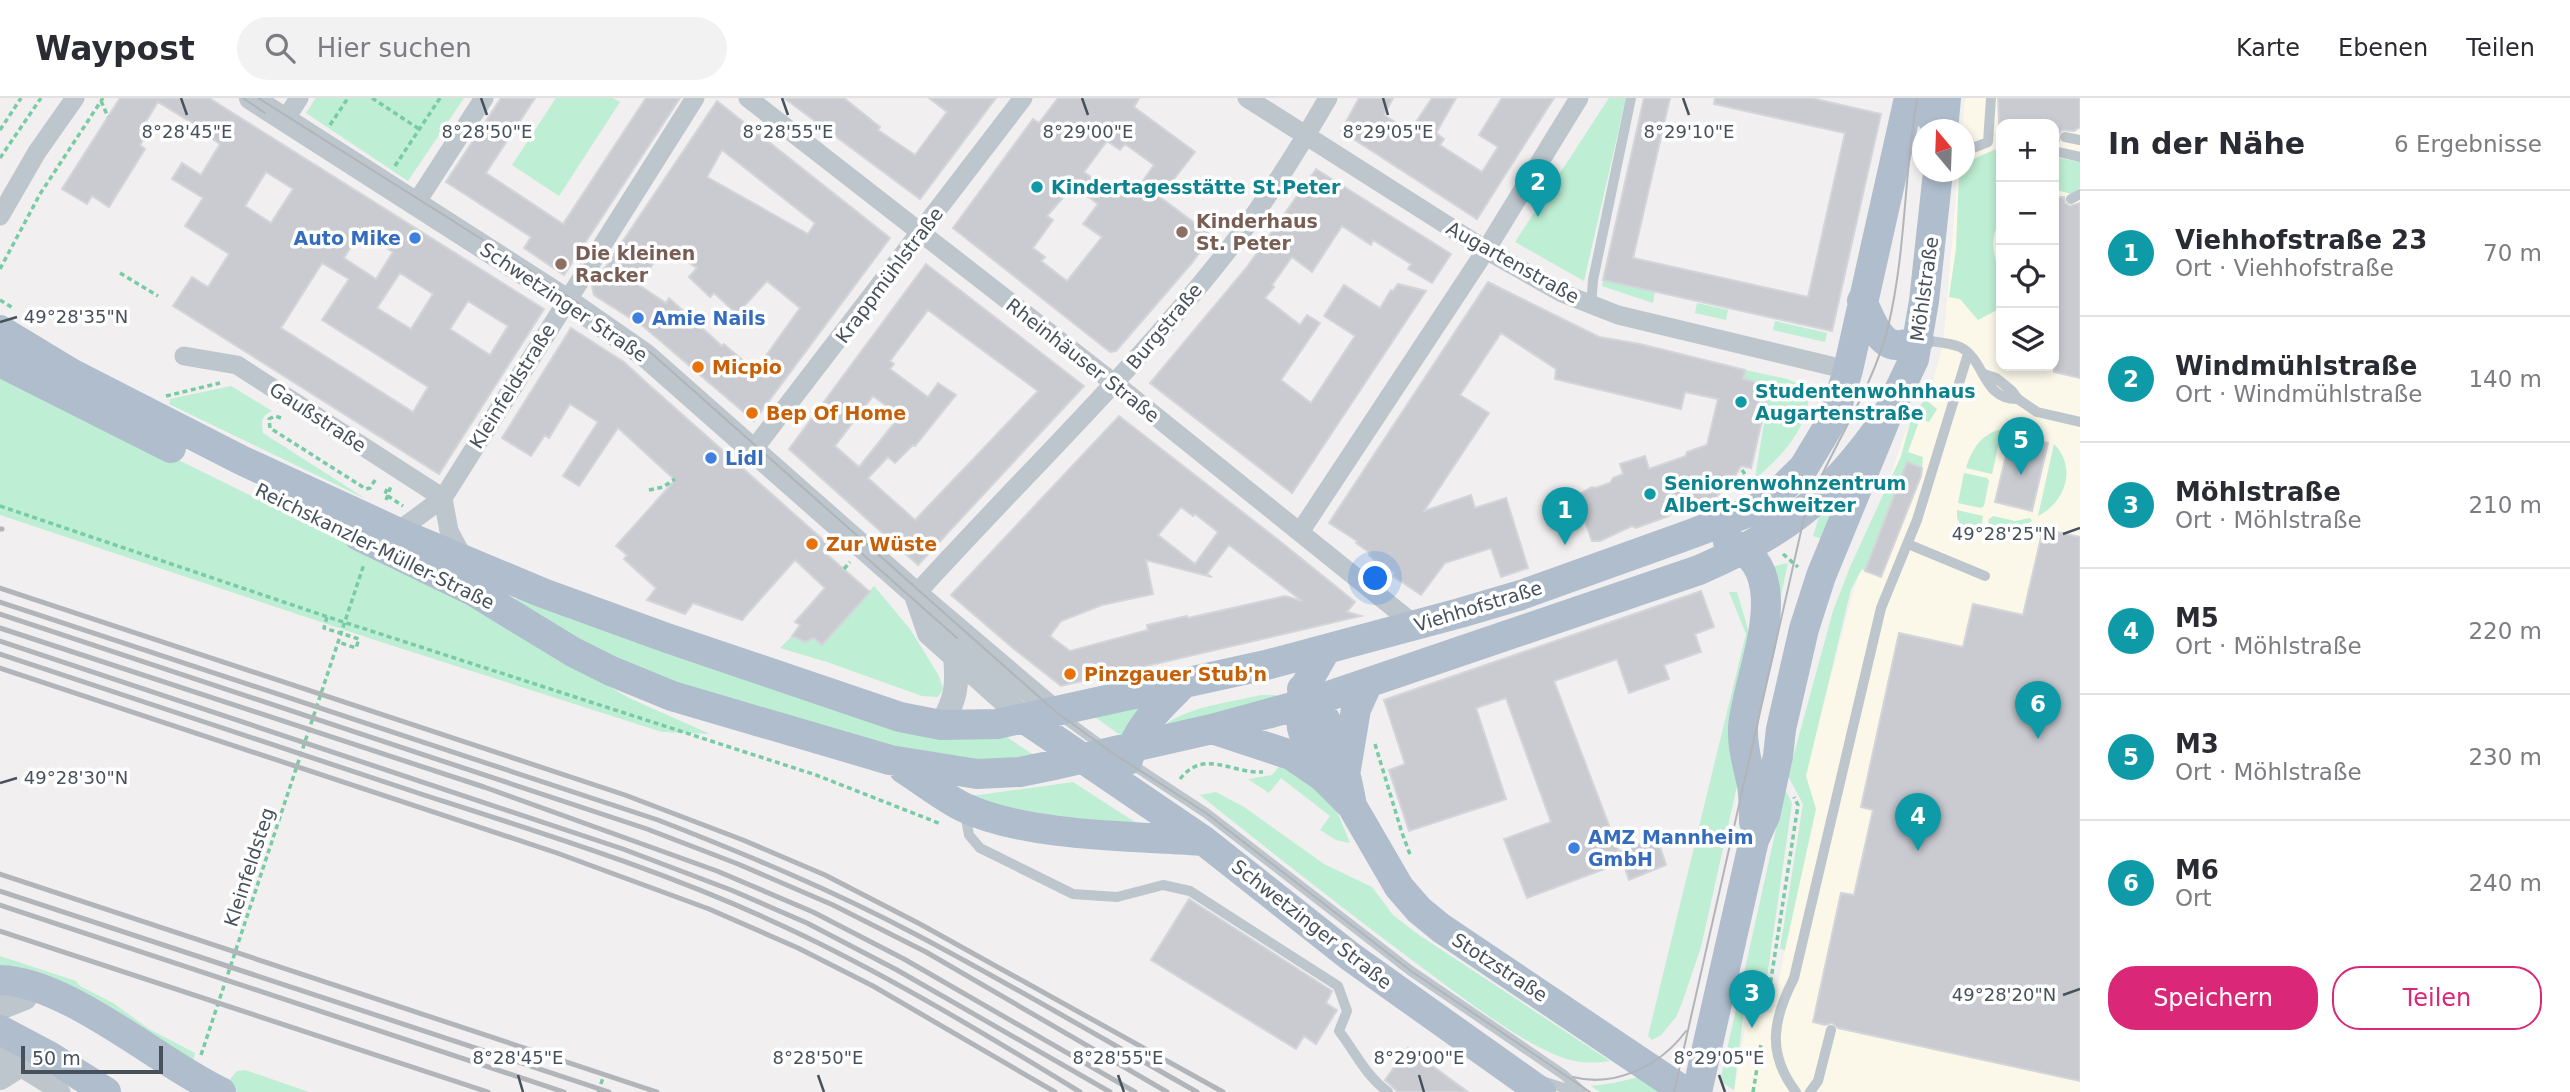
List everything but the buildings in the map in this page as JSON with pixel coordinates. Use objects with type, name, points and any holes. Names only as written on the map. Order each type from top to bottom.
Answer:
[{"type":"main road","points":[[1848,370],[1911,98],[1923,106],[1933,119]]},
{"type":"main road","points":[[1943,119],[1946,98]]},
{"type":"main road","name":"Möhlstraße","points":[[1694,1088],[1754,840],[1765,816],[1778,756],[1780,729],[1804,629],[1821,576],[1886,418],[1905,381],[1919,340],[1937,182]]},
{"type":"main road","points":[[1863,301],[1886,341],[1898,345],[1919,340]]},
{"type":"main road","name":"Reichskanzler-Müller-Straße","points":[[0,330],[71,373],[241,460],[400,519],[465,561],[667,638],[900,717],[941,725],[997,724],[1025,719]]},
{"type":"main road","name":"Reichskanzler-Müller-Straße","points":[[0,362],[130,428],[473,591],[573,652],[672,696],[890,760],[951,771],[1000,774],[1081,759]]},
{"type":"main road","name":"Viehhofstraße","points":[[1025,719],[1266,665],[1521,595],[1752,511],[1789,484],[1818,446],[1834,417],[1848,370]]},
{"type":"main road","name":"Viehhofstraße","points":[[1081,759],[1124,762],[1212,729],[1306,699],[1367,685],[1699,570],[1744,551],[1769,536],[1822,496],[1854,461],[1886,418]]},
{"type":"main road","points":[[1691,534],[1725,541],[1744,551]]},
{"type":"main road","name":"Möhlstraße","points":[[1744,551],[1757,563],[1763,579],[1766,612],[1743,730],[1745,757],[1752,788],[1754,840]]},
{"type":"main road","points":[[1266,665],[1306,699],[1325,650]]},
{"type":"main road","points":[[1124,762],[1144,722],[1185,682]]},
{"type":"main road","points":[[1212,729],[1291,755],[1336,776],[1356,709],[1367,685]]},
{"type":"main road","name":"Stotzstraße","points":[[1306,699],[1302,728],[1336,776],[1399,887],[1419,910],[1441,928],[1694,1088]]},
{"type":"main road","points":[[1025,719],[1081,759]]},
{"type":"main road","points":[[890,760],[966,821],[995,818],[1066,831],[1204,841]]},
{"type":"main road","name":"Schwetzinger Straße","points":[[1124,762],[1204,841],[1351,957],[1541,1092]]},
{"type":"main road","points":[[0,980],[29,985],[89,1012],[221,1092]]},
{"type":"main road","points":[[8,997],[85,1027],[184,1092]]},
{"type":"main road","points":[[0,1030],[49,1056],[106,1092]]},
{"type":"street","points":[[0,216],[37,152],[75,98]]},
{"type":"street","name":"Schwetzinger Straße","points":[[251,98],[566,300],[645,355],[916,594],[1055,712]]},
{"type":"street","points":[[285,120],[299,98]]},
{"type":"street","points":[[416,203],[484,98]]},
{"type":"street","name":"Kleinfeldstraße","points":[[400,519],[443,498],[695,98]]},
{"type":"street","name":"Rheinhäuser Straße","points":[[748,98],[1415,625]]},
{"type":"street","name":"Krappmühlstraße","points":[[753,450],[1023,98]]},
{"type":"street","name":"Augartenstraße","points":[[1247,98],[1486,250],[1562,293],[1618,315],[1848,370]]},
{"type":"street","name":"Burgstraße","points":[[916,594],[1114,385],[1233,244],[1306,136],[1328,98]]},
{"type":"street","points":[[1300,532],[1486,250],[1579,98]]},
{"type":"street","name":"Gaußstraße","points":[[184,356],[237,365],[443,498]]},
{"type":"street","points":[[443,498],[449,531],[465,561]]},
{"type":"street","points":[[916,594],[929,633],[1025,719]]},
{"type":"street","points":[[941,725],[954,703],[957,683],[955,656]]},
{"type":"street","points":[[6,1066],[49,1056]]},
{"type":"street","points":[[6,1066],[61,1092]]},
{"type":"lane","points":[[1591,305],[1593,280],[1631,98]]},
{"type":"lane","points":[[1975,147],[1988,142],[1994,127],[1991,98]]},
{"type":"lane","points":[[2065,137],[2080,140]]},
{"type":"lane","points":[[2059,152],[2080,157]]},
{"type":"lane","points":[[1919,340],[1959,347],[1984,374],[2002,382],[2018,399],[2038,412],[2080,422]]},
{"type":"lane","points":[[1796,1092],[1785,1077],[1778,1055],[1776,1035],[1780,1007],[1794,978],[1881,608],[1908,544],[1968,354]]},
{"type":"lane","points":[[1908,544],[1985,576]]},
{"type":"lane","points":[[1055,712],[1124,762],[1206,813],[1410,971],[1564,1075],[1580,1092]]},
{"type":"lane","points":[[966,821],[980,848],[1073,894],[1117,897],[1164,885],[1190,891],[1338,986],[1347,1012],[1339,1031],[1371,1080],[1388,1092]]},
{"type":"lane","points":[[1417,1004],[1461,1026],[1542,1081],[1580,1092]]},
{"type":"lane","points":[[1810,1092],[1818,1081],[1831,1030]]},
{"type":"path","points":[[0,130],[21,98]]},
{"type":"path","points":[[0,158],[41,98]]},
{"type":"path","points":[[327,130],[348,98]]},
{"type":"path","points":[[372,98],[419,130]]},
{"type":"path","points":[[391,171],[440,98]]},
{"type":"path","points":[[102,100],[108,117]]},
{"type":"path","points":[[0,269],[40,194],[102,100]]},
{"type":"path","points":[[120,273],[158,296]]},
{"type":"path","points":[[154,399],[226,381]]},
{"type":"path","points":[[270,428],[366,489]]},
{"type":"path","points":[[1742,470],[1755,487]]},
{"type":"path","points":[[649,490],[663,487],[675,479]]},
{"type":"path","points":[[392,482],[385,494],[400,519]]},
{"type":"path","points":[[0,506],[328,617],[966,821]]},
{"type":"path","name":"Kleinfeldsteg","points":[[199,1063],[338,642],[356,648],[359,639],[324,628],[328,617]]},
{"type":"path","points":[[1375,744],[1402,833],[1416,867]]},
{"type":"path","points":[[1768,1000],[1798,805],[1793,795]]},
{"type":"path","points":[[1753,1092],[1762,1039]]},
{"type":"path","points":[[598,1092],[604,1075]]},
{"type":"shaded area","points":[[1965,98],[2080,98],[2080,1092],[1734,1092],[1748,1010],[1772,1013],[1814,809],[1805,776],[1853,592],[1904,435],[1933,380],[1943,345],[1957,182],[1975,182],[1975,119],[1963,119]]},
{"type":"green space","points":[[316,98],[464,98],[408,181],[306,113]]},
{"type":"green space","points":[[556,98],[613,98],[620,102],[559,196],[512,165]]},
{"type":"green space","points":[[1609,98],[1626,98],[1584,281],[1515,242]]},
{"type":"green space","points":[[1996,149],[1996,230],[1993,242],[1996,260],[1996,311],[1978,320],[1960,299],[1949,297],[1956,249],[1959,182],[1975,182],[1975,158]]},
{"type":"green space","points":[[2059,158],[2080,162],[2080,188],[2071,194],[2059,190]]},
{"type":"green space","points":[[1603,280],[1655,291],[1653,303],[1602,286]]},
{"type":"green space","points":[[1697,303],[1728,310],[1726,320],[1695,313]]},
{"type":"green space","points":[[1775,321],[1827,333],[1825,342],[1773,330]]},
{"type":"green space","points":[[1745,370],[1787,379],[1809,389],[1805,416],[1792,440],[1775,461],[1755,479],[1770,385],[1744,379]]},
{"type":"green space","points":[[0,372],[454,596],[629,698],[710,734],[662,732],[0,515]]},
{"type":"green space","points":[[231,386],[272,411],[263,420],[263,433],[366,499],[169,404],[170,399]]},
{"type":"green space","points":[[1925,399],[1937,409],[1929,422],[1920,419],[1908,452],[1923,457],[1922,468],[1907,462],[1865,571],[1862,569],[1851,589],[1806,776],[1816,809],[1785,950],[1780,949],[1803,804],[1788,776],[1833,611],[1850,567],[1901,456],[1912,416]]},
{"type":"green space","points":[[2002,429],[1992,474],[1966,468],[1978,443]]},
{"type":"green space","points":[[2054,444],[2065,463],[2065,483],[2056,502],[2038,516]]},
{"type":"green space","points":[[1964,473],[1987,478],[1989,481],[1984,506],[1981,508],[1958,503]]},
{"type":"green space","points":[[1850,480],[1826,540],[1813,536],[1822,508]]},
{"type":"green space","points":[[1957,510],[1983,516],[1980,535],[1962,529]]},
{"type":"green space","points":[[1993,516],[2015,521],[2030,518],[2032,521],[1999,540],[1986,536],[1989,519]]},
{"type":"green space","points":[[1788,563],[1780,600],[1770,567]]},
{"type":"green space","points":[[874,586],[910,629],[939,676],[943,689],[938,697],[922,696],[780,648],[792,636],[805,642],[814,638],[822,645]]},
{"type":"green space","points":[[1729,592],[1737,592],[1749,633],[1741,768],[1701,947],[1676,1017],[1661,1035],[1652,1040],[1648,1036],[1746,634]]},
{"type":"green space","points":[[516,598],[1001,733],[1035,756],[1011,761],[930,757],[699,694],[577,641],[517,604]]},
{"type":"green space","points":[[1261,695],[1276,695],[1278,701],[1160,728],[1196,710]]},
{"type":"green space","points":[[1145,702],[1123,737],[1092,715]]},
{"type":"green space","points":[[1282,763],[1296,770],[1336,809],[1350,843],[1336,840],[1320,830],[1330,816],[1281,778],[1269,793],[1248,779],[1272,775]]},
{"type":"green space","points":[[1073,782],[1141,826],[1039,815],[958,795],[979,795]]},
{"type":"green space","points":[[1785,789],[1792,803],[1763,1005],[1745,1002],[1734,1090],[1720,1081]]},
{"type":"green space","points":[[1216,792],[1244,807],[1324,864],[1372,887],[1393,915],[1419,935],[1610,1061],[1584,1062],[1558,1056],[1525,1040],[1491,1018],[1370,929],[1200,795]]},
{"type":"green space","points":[[0,956],[76,981],[80,986],[113,1003],[149,1029],[195,1053],[191,1070],[0,968]]},
{"type":"green space","points":[[245,1070],[309,1092],[238,1092],[225,1085],[237,1071]]},
{"type":"green space","points":[[1639,1077],[1662,1092],[1600,1092],[1591,1086],[1614,1083]]},
{"type":"tram line","points":[[243,98],[265,113]]},
{"type":"tram line","points":[[258,98],[507,255],[650,352],[1056,712],[1111,752],[1206,813],[1411,971],[1590,1092]]},
{"type":"tram line","points":[[1674,1092],[1804,518],[1824,470],[1871,376],[1888,327],[1902,242],[1917,98]]},
{"type":"tram line","points":[[842,536],[957,638]]},
{"type":"tram line","points":[[1573,1077],[1605,1079],[1636,1071],[1664,1054],[1686,1031]]},
{"type":"railway","points":[[0,588],[625,795],[743,840],[825,875],[920,924],[1223,1092]]},
{"type":"railway","points":[[0,602],[658,820],[723,846],[820,888],[915,934],[1197,1092]]},
{"type":"railway","points":[[0,614],[647,829],[738,864],[833,905],[926,952],[1167,1092]]},
{"type":"railway","points":[[0,628],[484,787],[717,871],[813,912],[904,959],[1135,1092]]},
{"type":"railway","points":[[0,641],[623,849],[731,890],[807,923],[897,970],[1110,1092]]},
{"type":"railway","points":[[0,654],[569,842],[712,895],[804,936],[875,972],[1080,1092]]},
{"type":"railway","points":[[0,668],[557,853],[709,909],[798,948],[873,986],[1055,1092]]},
{"type":"railway","points":[[0,874],[657,1092]]},
{"type":"railway","points":[[0,891],[609,1092]]},
{"type":"railway","points":[[0,905],[564,1092]]},
{"type":"railway","points":[[0,931],[488,1092]]},
{"type":"place","name":"Kindertagesstätte St.Peter","points":[[1037,187]]},
{"type":"place","name":"Windmühlstraße","points":[[1538,217]]},
{"type":"place","name":"Kinderhaus St. Peter","points":[[1182,232]]},
{"type":"place","name":"Auto Mike","points":[[415,238]]},
{"type":"place","name":"Die kleinen Racker","points":[[561,264]]},
{"type":"place","name":"Amie Nails","points":[[638,318]]},
{"type":"place","name":"Micpio","points":[[698,367]]},
{"type":"place","name":"Studentenwohnhaus Augartenstraße","points":[[1741,402]]},
{"type":"place","name":"Bep Of Home","points":[[752,413]]},
{"type":"place","name":"Lidl","points":[[711,458]]},
{"type":"place","name":"M3","points":[[2021,475]]},
{"type":"place","name":"Seniorenwohnzentrum Albert-Schweitzer","points":[[1650,494]]},
{"type":"place","name":"Zur Wüste","points":[[812,544]]},
{"type":"place","name":"Viehhofstraße 23","points":[[1565,545]]},
{"type":"place","name":"Pinzgauer Stub'n","points":[[1070,674]]},
{"type":"place","name":"M6","points":[[2038,739]]},
{"type":"place","name":"AMZ Mannheim GmbH","points":[[1574,848]]},
{"type":"place","name":"M5","points":[[1918,851]]},
{"type":"place","name":"Möhlstraße","points":[[1752,1028]]}]
